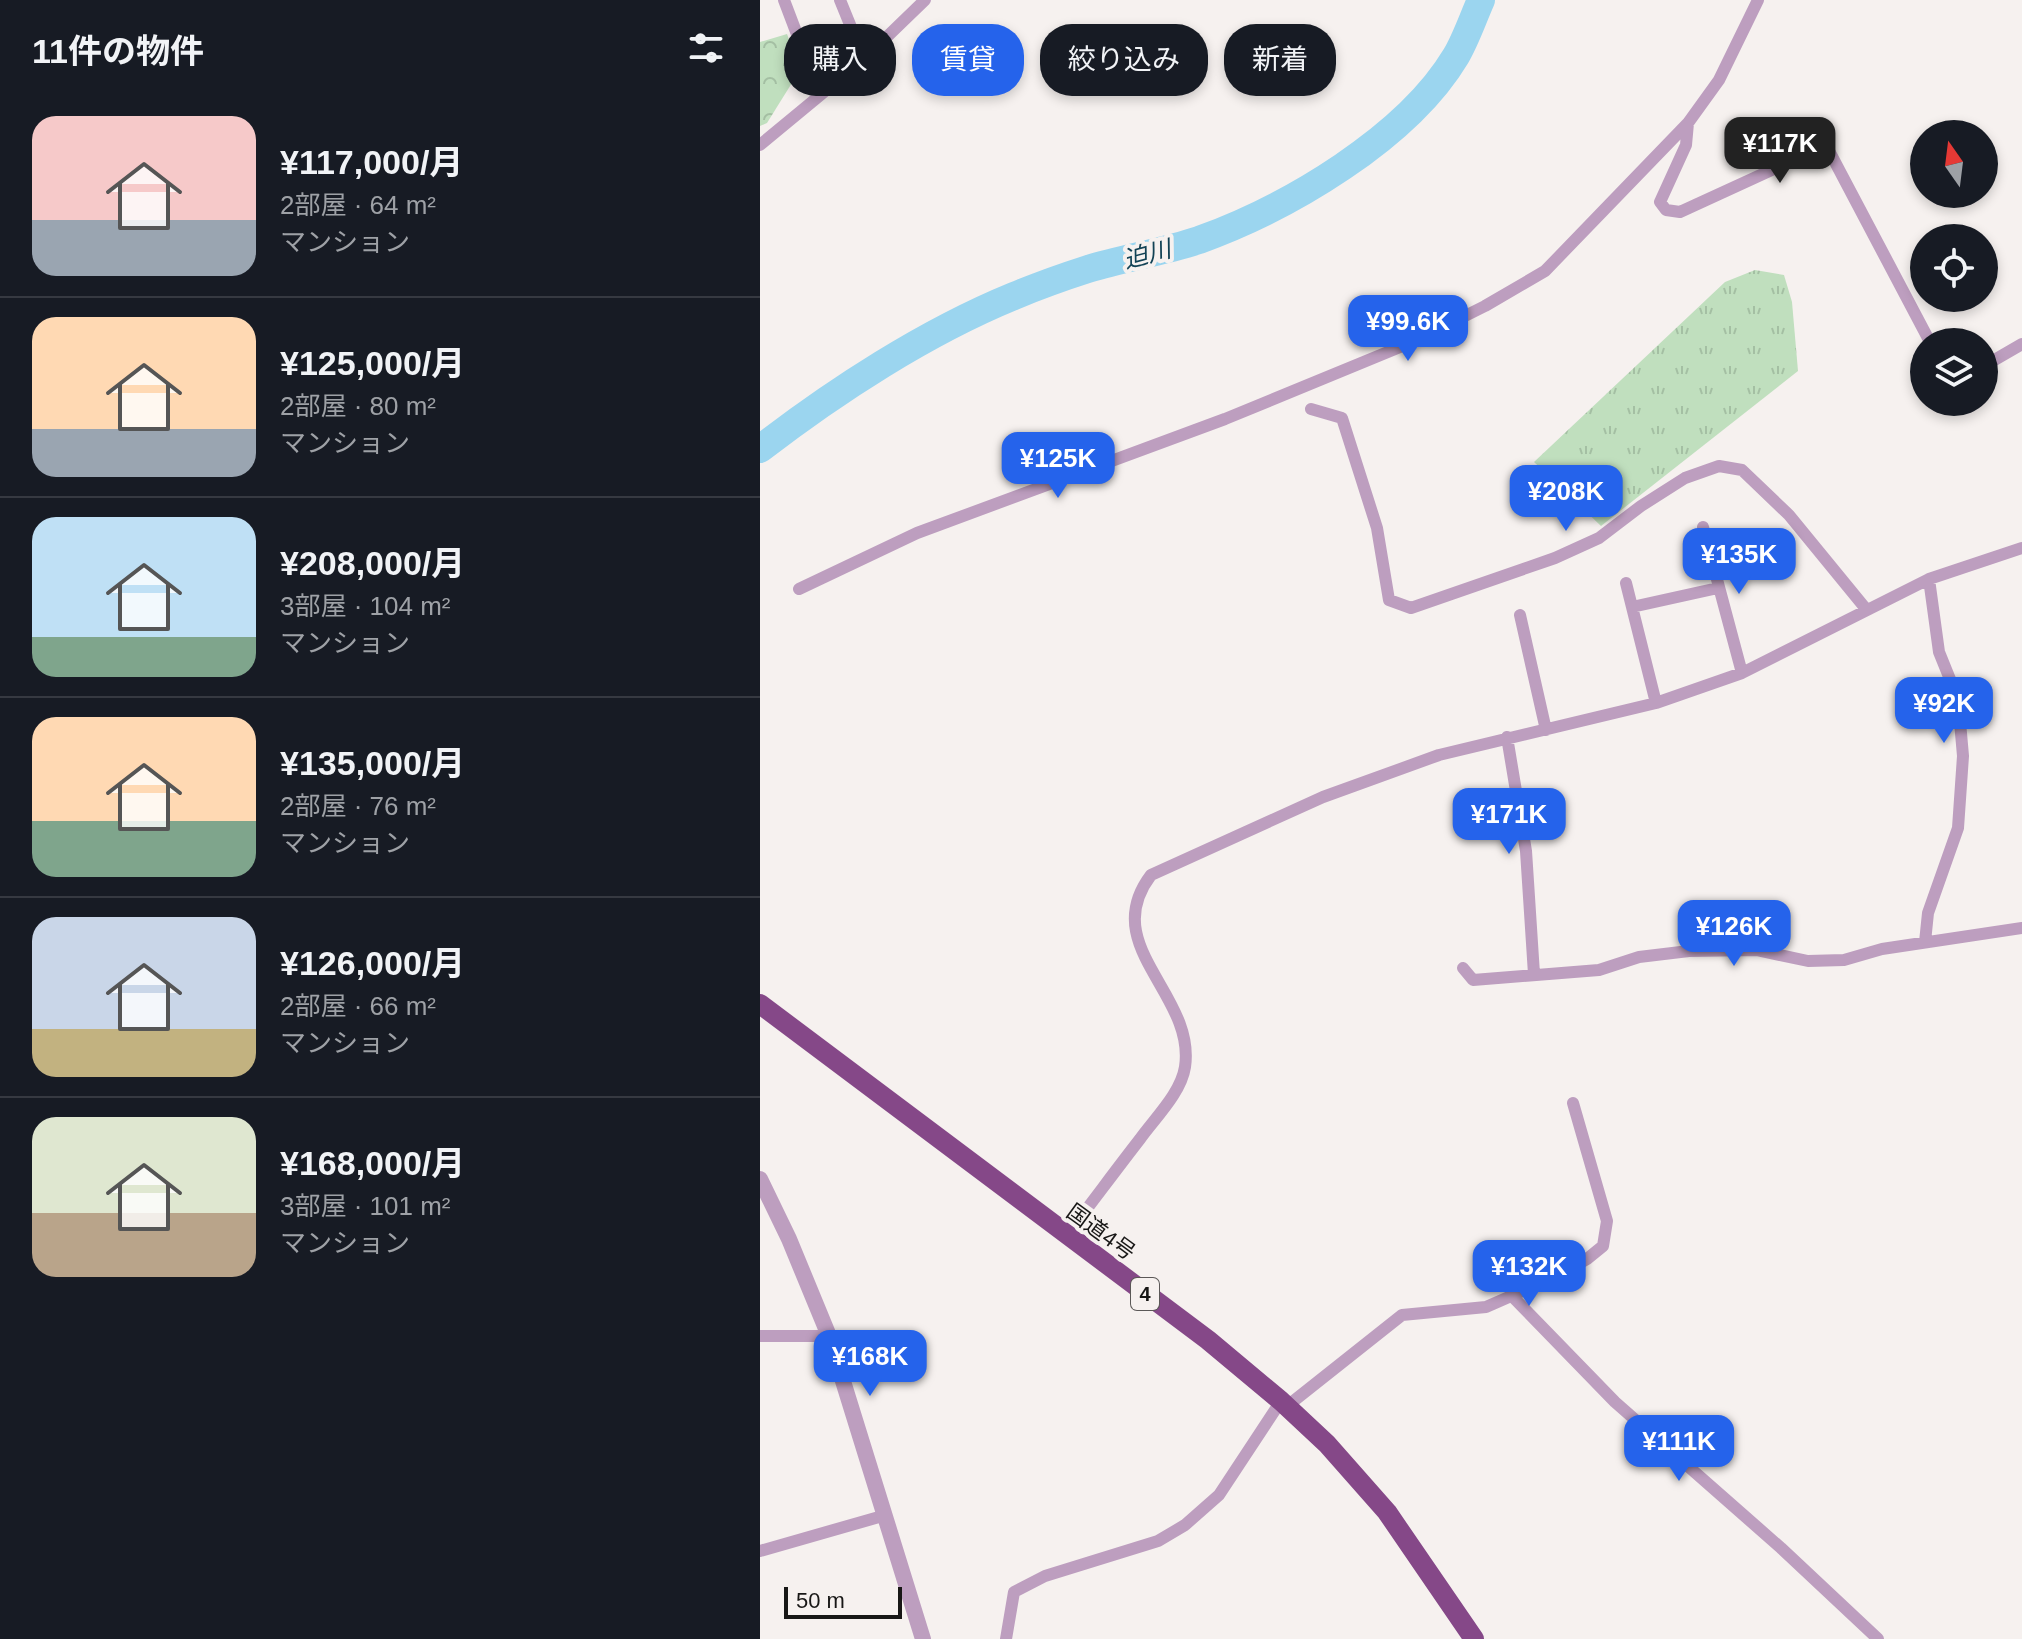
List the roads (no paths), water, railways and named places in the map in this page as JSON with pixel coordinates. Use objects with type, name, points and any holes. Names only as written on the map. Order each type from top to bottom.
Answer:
[{"type":"highway","name":"国道4号","points":[[760,1004],[1208,1340],[1284,1404],[1327,1444],[1387,1512],[1474,1639]]},
{"type":"street","points":[[784,0],[793,24]]},
{"type":"street","points":[[840,0],[850,24]]},
{"type":"street","points":[[896,28],[925,0]]},
{"type":"street","points":[[799,589],[917,533],[1238,413],[1417,340],[1545,271],[1688,123],[1719,80],[1758,0]]},
{"type":"street","points":[[760,145],[819,96]]},
{"type":"street","points":[[1688,123],[1686,145],[1660,202],[1666,210],[1680,212],[1826,145],[1923,328]]},
{"type":"street","points":[[1998,358],[2022,344]]},
{"type":"street","points":[[1311,409],[1342,418],[1377,528],[1389,600],[1411,608],[1555,558],[1599,538],[1685,478],[1719,466],[1742,470],[1789,515],[1866,609]]},
{"type":"street","points":[[1703,527],[1742,673]]},
{"type":"street","points":[[1066,1236],[1172,1095],[1185,1068],[1184,1044],[1177,1017],[1133,929],[1137,899],[1151,875],[1323,797],[1439,755],[1656,703],[1742,673],[1929,579],[2022,548]]},
{"type":"street","points":[[1925,942],[1928,913],[1958,828],[1963,756],[1958,699],[1939,652],[1929,579]]},
{"type":"street","points":[[1626,583],[1656,703]]},
{"type":"street","points":[[1632,607],[1718,588]]},
{"type":"street","points":[[1520,615],[1546,730]]},
{"type":"street","points":[[1507,737],[1526,851],[1534,974]]},
{"type":"street","points":[[1463,968],[1473,980],[1599,970],[1639,957],[1721,950],[1756,950],[1808,961],[1844,960],[1882,949],[2022,928]]},
{"type":"street","points":[[1006,1639],[1014,1592],[1045,1576],[1158,1541],[1185,1525],[1219,1495],[1284,1404],[1402,1315],[1486,1307],[1559,1275],[1603,1246],[1607,1221],[1573,1103]]},
{"type":"street","points":[[760,1179],[789,1239],[829,1336],[923,1639]]},
{"type":"street","points":[[1511,1295],[1615,1402],[1781,1548],[1878,1639]]},
{"type":"street","points":[[760,1336],[829,1336]]},
{"type":"street","points":[[760,1551],[886,1515]]},
{"type":"waterway","name":"迫川","points":[[760,449],[882,364],[981,311],[1088,269],[1199,240],[1307,189],[1377,142],[1435,86],[1460,49],[1481,0]]}]
